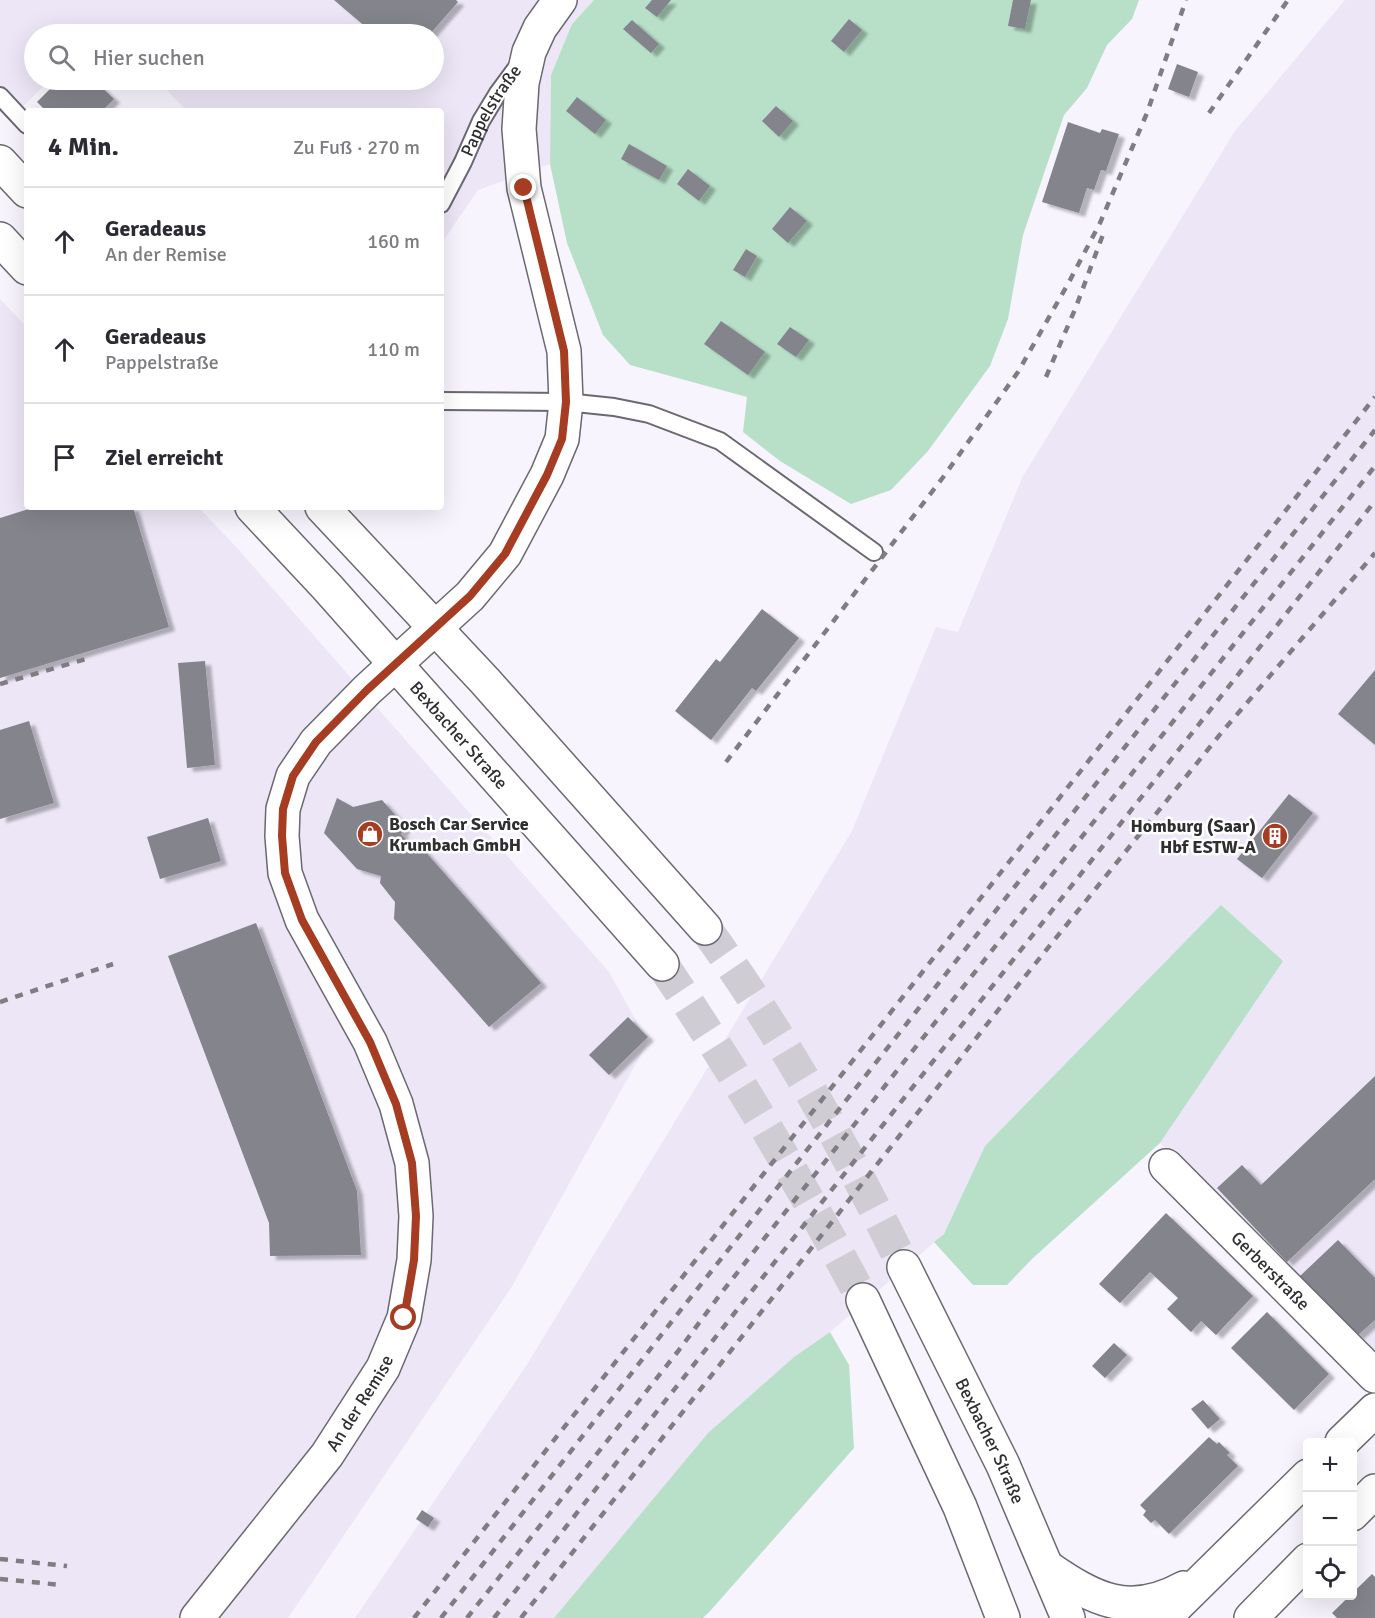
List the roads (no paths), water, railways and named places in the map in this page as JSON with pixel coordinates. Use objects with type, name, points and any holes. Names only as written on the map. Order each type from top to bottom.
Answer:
[{"type":"main road","name":"Pappelstraße","points":[[415,647],[470,596],[505,554],[526,518],[562,439],[566,402],[564,351],[524,188],[519,129],[522,82],[529,52],[540,28],[560,0]]},
{"type":"main road","points":[[0,162],[24,188]]},
{"type":"main road","points":[[0,239],[24,265]]},
{"type":"main road","name":"Bexbacher Straße","points":[[255,510],[327,587],[415,647],[705,928]]},
{"type":"main road","name":"Bexbacher Straße","points":[[324,510],[415,647],[662,964]]},
{"type":"main road","name":"An der Remise","points":[[196,1618],[327,1455],[383,1368],[404,1318],[414,1260],[416,1216],[412,1163],[396,1104],[370,1042],[302,920],[285,873],[282,836],[283,809],[293,776],[316,742],[367,690],[415,647]]},
{"type":"main road","name":"Gerberstraße","points":[[1166,1166],[1375,1377]]},
{"type":"main road","name":"Bexbacher Straße","points":[[904,1267],[1003,1466],[1068,1618]]},
{"type":"main road","points":[[863,1300],[960,1507],[1003,1618]]},
{"type":"main road","points":[[1347,1438],[1375,1410]]},
{"type":"main road","points":[[1362,1505],[1375,1474]]},
{"type":"main road","points":[[1164,1618],[1303,1481]]},
{"type":"main road","points":[[1047,1567],[1086,1594],[1114,1605],[1139,1608],[1169,1598],[1220,1563]]},
{"type":"main road","points":[[1251,1618],[1303,1565]]},
{"type":"lane","name":"Pappelstraße","points":[[444,199],[464,162],[481,121],[498,93],[529,52]]},
{"type":"lane","points":[[0,96],[24,122]]},
{"type":"lane","points":[[444,401],[566,402],[614,406],[649,414],[720,441],[874,552]]},
{"type":"tunnel","points":[[705,928],[760,1009],[812,1093],[904,1267]]},
{"type":"tunnel","points":[[662,964],[767,1129],[863,1300]]},
{"type":"railway","points":[[726,762],[944,476],[1018,372],[1100,223],[1147,113],[1186,0]]},
{"type":"railway","points":[[1209,113],[1288,0]]},
{"type":"railway","points":[[1046,377],[1076,307],[1105,229]]},
{"type":"railway","points":[[414,1618],[1375,397]]},
{"type":"railway","points":[[441,1618],[676,1316],[1375,430]]},
{"type":"railway","points":[[467,1618],[1375,466]]},
{"type":"railway","points":[[494,1618],[1375,501]]},
{"type":"railway","points":[[521,1618],[1010,995],[1222,732],[1375,553]]},
{"type":"railway","points":[[0,684],[86,659]]},
{"type":"railway","points":[[0,1002],[113,964]]},
{"type":"railway","points":[[0,1559],[67,1566]]},
{"type":"railway","points":[[0,1579],[62,1585]]},
{"type":"place","name":"Bosch Car Service Krumbach GmbH","points":[[370,834]]},
{"type":"place","name":"Homburg (Saar) Hbf ESTW-A","points":[[1275,836]]}]
